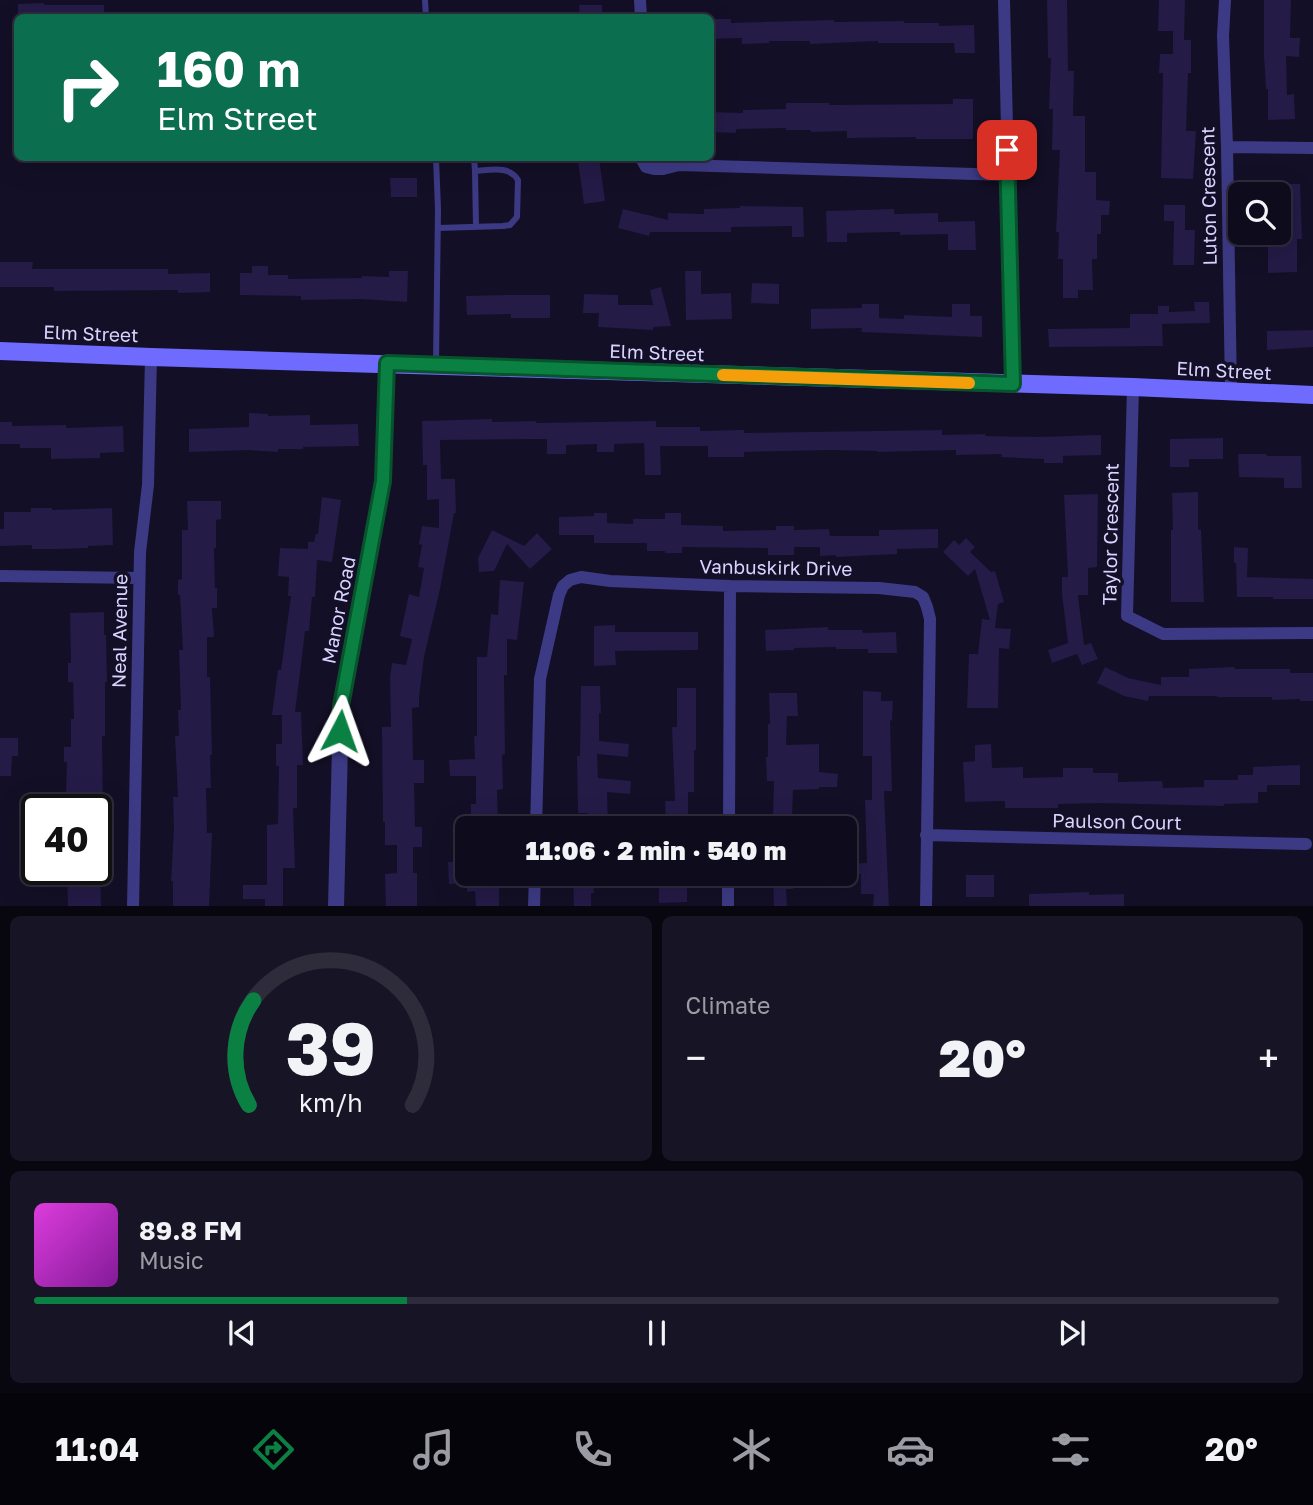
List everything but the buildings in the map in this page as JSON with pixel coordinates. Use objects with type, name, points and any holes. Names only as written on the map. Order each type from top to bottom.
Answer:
[{"type":"main road","name":"Elm Street","points":[[0,351],[1313,395]]},
{"type":"street","points":[[1004,0],[1013,384]]},
{"type":"street","name":"Luton Crescent","points":[[1225,0],[1223,36],[1231,392]]},
{"type":"street","points":[[1227,147],[1313,148]]},
{"type":"street","points":[[643,161],[646,167],[654,169],[679,165],[1007,175]]},
{"type":"street","name":"Neal Avenue","points":[[133,906],[139,578],[148,485],[151,357]]},
{"type":"street","name":"Manor Road","points":[[336,906],[341,706],[383,481],[387,363]]},
{"type":"street","name":"Taylor Crescent","points":[[1133,387],[1127,617],[1163,634],[1313,633]]},
{"type":"street","points":[[0,576],[139,578]]},
{"type":"street","name":"Vanbuskirk Drive","points":[[536,816],[540,679],[559,595],[570,580],[580,577],[610,581],[878,588],[915,592],[923,597],[930,619],[926,906]]},
{"type":"street","points":[[729,816],[730,586]]},
{"type":"street","name":"Paulson Court","points":[[926,835],[1306,844]]},
{"type":"street","points":[[534,906],[535,886]]},
{"type":"street","points":[[728,886],[728,906]]},
{"type":"lane","points":[[436,161],[436,365]]},
{"type":"lane","points":[[474,161],[476,227]]},
{"type":"lane","points":[[438,228],[503,226],[514,222],[517,216],[518,180],[512,172],[475,171]]},
{"type":"slow traffic","points":[[723,375],[969,383]]},
{"type":"route","points":[[340,731],[341,706],[383,481],[387,363],[1013,384],[1007,150]]}]
